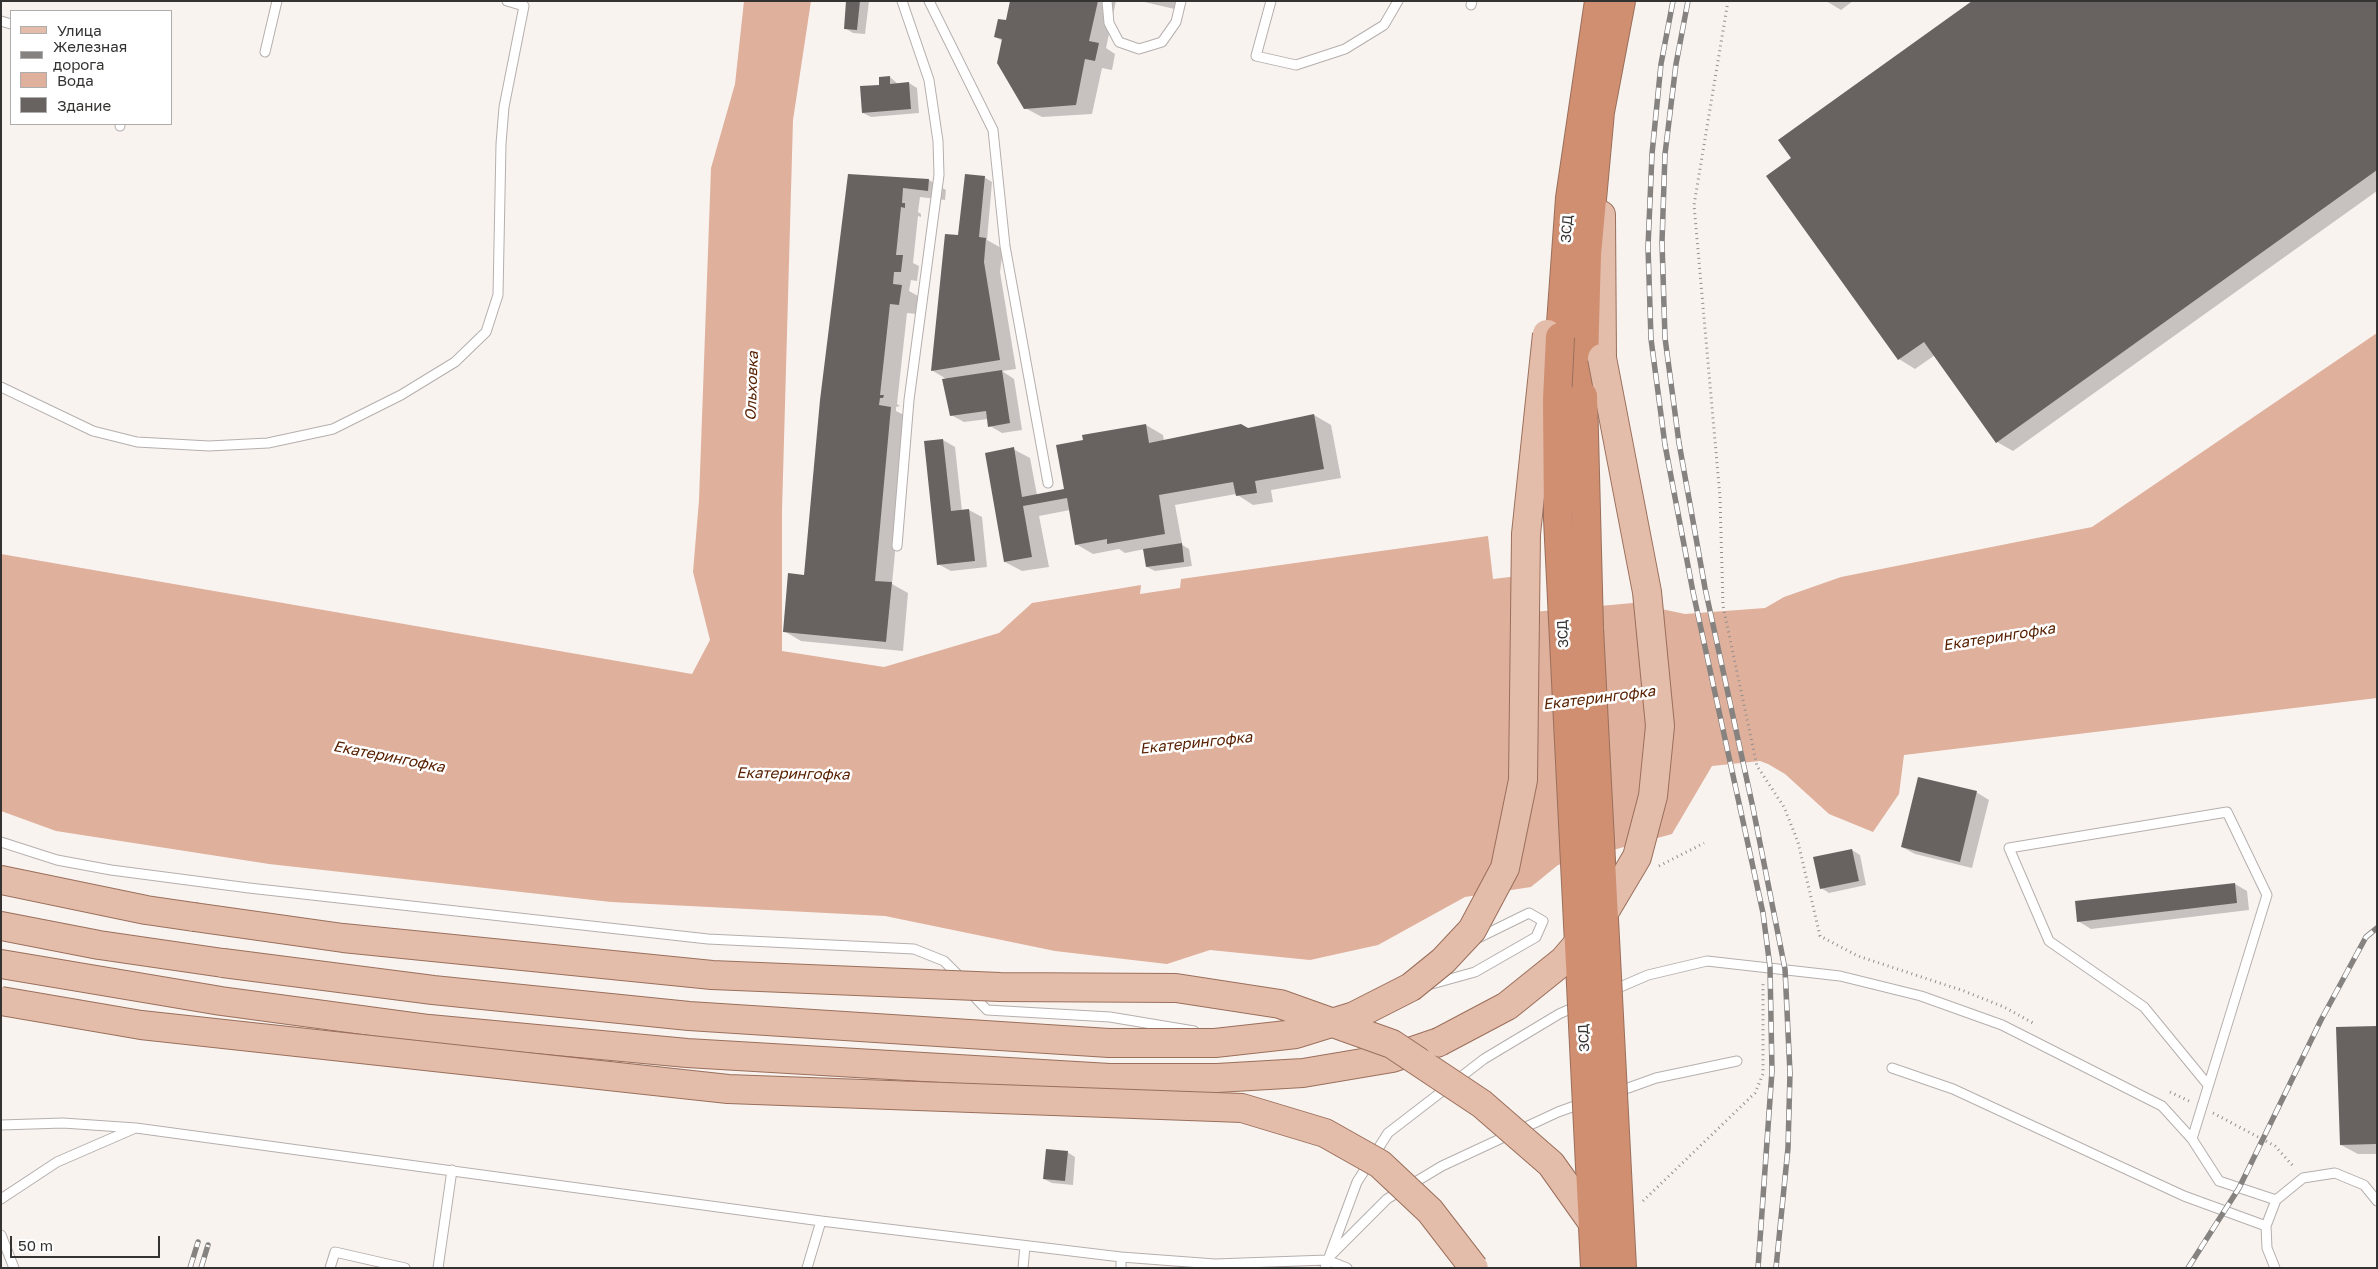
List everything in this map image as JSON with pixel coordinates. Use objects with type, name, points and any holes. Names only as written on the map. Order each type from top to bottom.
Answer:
[{"type":"highway","name":"ЗСД","points":[[1594,1261],[1558,518],[1557,400],[1570,198],[1599,1]]},
{"type":"highway","name":"ЗСД","points":[[1621,1],[1600,112],[1587,254],[1583,396],[1585,513],[1622,1268]]},
{"type":"main road","points":[[1,964],[221,1001],[429,1028],[687,1053],[1110,1078],[1217,1078],[1303,1073],[1392,1058],[1439,1042],[1507,1006],[1563,961],[1602,916],[1637,857],[1653,796],[1660,726],[1647,592],[1602,358],[1600,112]]},
{"type":"main road","points":[[1,926],[99,945],[223,963],[433,990],[689,1016],[1109,1042],[1216,1043],[1296,1034],[1354,1016],[1411,987],[1443,961],[1472,930],[1505,868],[1522,780],[1526,534],[1547,334],[1570,198]]},
{"type":"main road","points":[[1,880],[146,910],[343,938],[712,975],[1000,987],[1176,988],[1280,1004],[1392,1044],[1482,1104],[1551,1164],[1602,1236],[1616,1268]]},
{"type":"main road","points":[[1,1001],[141,1025],[728,1089],[1242,1108],[1326,1133],[1380,1164],[1430,1211],[1474,1268]]},
{"type":"lane","points":[[265,52],[277,1]]},
{"type":"lane","points":[[1,387],[93,431],[137,442],[210,446],[268,443],[333,429],[401,395],[456,362],[486,332],[498,295],[501,144],[504,107],[524,6],[507,1]]},
{"type":"lane","points":[[897,546],[909,400],[939,175],[938,141],[929,80],[902,1]]},
{"type":"lane","points":[[929,1],[993,130],[1005,246],[1048,483]]},
{"type":"lane","points":[[1107,1],[1109,23],[1119,42],[1139,49],[1162,42],[1176,22],[1181,1]]},
{"type":"lane","points":[[1271,1],[1256,56],[1296,65],[1345,49],[1384,25],[1398,1]]},
{"type":"lane","points":[[2192,1140],[2267,895],[2227,812],[2009,848],[2049,941],[2144,1007],[2208,1085]]},
{"type":"lane","points":[[1,842],[57,860],[111,870],[249,888],[708,939],[914,949],[944,961],[961,976],[973,997],[987,1010],[1110,1017],[1221,1036],[1258,1028]]},
{"type":"lane","points":[[1349,1007],[1367,1002],[1475,972],[1536,937],[1543,922],[1529,912],[1463,945],[1367,1002]]},
{"type":"lane","points":[[1326,1264],[1357,1182],[1388,1133],[1484,1059],[1559,1014],[1648,975],[1707,961],[1840,976],[1920,996],[2002,1025],[2162,1106],[2192,1140],[2219,1181],[2276,1200]]},
{"type":"lane","points":[[1295,1021],[1332,1012]]},
{"type":"lane","points":[[1326,1264],[1387,1198],[1451,1162],[1558,1112],[1656,1078],[1737,1061]]},
{"type":"lane","points":[[1892,1068],[1953,1089],[2184,1196],[2266,1226]]},
{"type":"lane","points":[[1,1124],[63,1123],[136,1128],[821,1221],[1121,1257],[1215,1264],[1326,1264],[1347,1268]]},
{"type":"lane","points":[[1,1199],[57,1162],[136,1128]]},
{"type":"lane","points":[[438,1268],[452,1170]]},
{"type":"lane","points":[[2275,1268],[2267,1248],[2266,1226],[2276,1200],[2303,1178],[2335,1174],[2364,1186],[2376,1201]]},
{"type":"lane","points":[[807,1268],[821,1221]]},
{"type":"lane","points":[[1,1235],[14,1268]]},
{"type":"lane","points":[[1022,1268],[1025,1246]]},
{"type":"lane","points":[[330,1268],[335,1252],[405,1268]]},
{"type":"lane","points":[[1121,1257],[1121,1268]]},
{"type":"path","points":[[1728,1],[1694,205],[1720,497],[1723,606],[1757,766],[1784,807],[1798,842],[1820,936],[1858,956],[1964,991],[2004,1007],[2039,1026]]},
{"type":"path","points":[[1636,1207],[1755,1093],[1763,1074],[1763,966]]},
{"type":"path","points":[[2161,1088],[2275,1146],[2303,1178]]},
{"type":"water","points":[[744,1],[811,1],[793,120],[782,511],[782,651],[884,667],[999,633],[1032,603],[1141,585],[1140,594],[1180,588],[1181,579],[1488,536],[1493,579],[1518,576],[1533,612],[1633,603],[1685,614],[1765,608],[1784,597],[1841,577],[2092,527],[2377,333],[2377,698],[1904,755],[1899,794],[1873,832],[1829,814],[1785,774],[1768,764],[1760,761],[1712,766],[1672,834],[1558,865],[1531,887],[1465,897],[1378,945],[1310,960],[1210,950],[1167,964],[1055,951],[885,916],[611,902],[269,864],[56,831],[1,811],[1,554],[692,674],[710,640],[693,572],[699,500],[711,168],[735,84]]},
{"type":"building","points":[[846,1],[860,1],[857,30],[844,29]]},
{"type":"building","points":[[1010,1],[1098,1],[1089,41],[1099,43],[1095,61],[1085,59],[1076,105],[1024,109],[997,63],[1002,39],[994,37],[998,19],[1006,20]]},
{"type":"building","points":[[1972,1],[2377,1],[2377,170],[1996,443],[1924,342],[1898,360],[1766,176],[1791,158],[1778,140]]},
{"type":"building","points":[[890,76],[890,84],[909,82],[911,109],[862,113],[860,86],[879,85],[879,77]]},
{"type":"building","points":[[848,174],[929,179],[928,191],[903,188],[902,203],[905,203],[905,208],[901,207],[896,255],[903,255],[901,272],[894,272],[893,284],[902,285],[899,305],[890,304],[880,395],[884,395],[883,398],[880,398],[879,405],[891,407],[875,581],[892,582],[886,642],[783,632],[788,573],[804,575],[820,400]]},
{"type":"building","points":[[965,174],[985,176],[979,237],[986,238],[984,262],[1000,360],[931,371],[945,234],[958,235]]},
{"type":"building","points":[[1002,370],[1010,423],[988,427],[986,411],[950,416],[942,379]]},
{"type":"building","points":[[1314,414],[1324,469],[1255,481],[1257,493],[1236,496],[1233,482],[1159,495],[1165,534],[1107,544],[1107,539],[1075,545],[1067,498],[1023,506],[1032,557],[1004,562],[985,453],[1014,447],[1022,497],[1064,489],[1056,445],[1083,440],[1082,435],[1146,424],[1149,443],[1241,424],[1248,428]]},
{"type":"building","points":[[943,439],[951,511],[969,509],[975,561],[937,565],[924,441]]},
{"type":"building","points":[[1182,543],[1184,562],[1146,567],[1143,549]]},
{"type":"building","points":[[1918,777],[1977,791],[1960,862],[1901,847]]},
{"type":"building","points":[[1852,849],[1859,881],[1820,889],[1813,857]]},
{"type":"building","points":[[2235,883],[2237,903],[2077,922],[2075,901]]},
{"type":"building","points":[[2377,1026],[2376,1144],[2340,1145],[2336,1027]]},
{"type":"building","points":[[1046,1149],[1068,1151],[1065,1181],[1043,1179]]},
{"type":"railway","points":[[1673,1],[1661,64],[1652,154],[1648,247],[1651,339],[1665,445],[1693,592],[1763,913],[1770,967],[1772,1071],[1758,1268]]},
{"type":"railway","points":[[1688,1],[1676,64],[1665,154],[1662,242],[1665,338],[1679,443],[1705,588],[1753,808],[1785,969],[1790,1073],[1788,1148],[1776,1268]]},
{"type":"railway","points":[[2188,1268],[2239,1188],[2321,1020],[2366,937],[2377,928]]},
{"type":"railway","points":[[190,1268],[198,1242]]},
{"type":"railway","points":[[201,1268],[208,1245]]},
{"type":"water label","name":"Ольховка","points":[[752,386]]},
{"type":"water label","name":"Екатерингофка","points":[[1999,637]]},
{"type":"water label","name":"Екатерингофка","points":[[1599,698]]},
{"type":"water label","name":"Екатерингофка","points":[[1196,743]]},
{"type":"water label","name":"Екатерингофка","points":[[389,757]]},
{"type":"water label","name":"Екатерингофка","points":[[793,774]]}]
